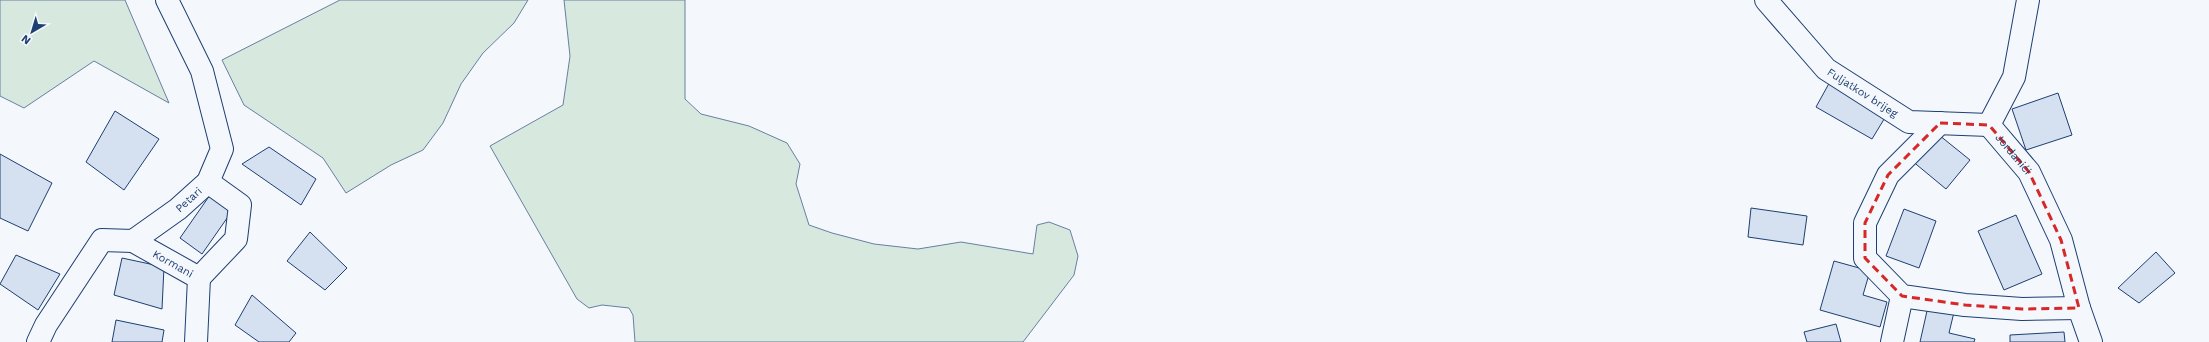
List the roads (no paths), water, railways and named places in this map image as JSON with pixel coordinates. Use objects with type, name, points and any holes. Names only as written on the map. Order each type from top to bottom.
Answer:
[{"type":"street","name":"Petari","points":[[133,241],[178,209],[208,182],[222,149],[202,71],[167,0]]},
{"type":"street","name":"Fuljatkov brijeg","points":[[1766,0],[1826,69],[1909,122],[1990,125]]},
{"type":"street","name":"Jordanići","points":[[2028,0],[2014,77],[1990,125],[2029,172],[2061,240],[2079,308],[2091,342]]},
{"type":"street","points":[[1940,123],[1888,175],[1864,223],[1865,258],[1902,296],[1966,305],[2022,309],[2079,308]]},
{"type":"street","points":[[199,278],[236,240],[240,205],[208,182]]},
{"type":"street","points":[[38,342],[46,325],[102,240],[133,241]]},
{"type":"street","name":"Kormani","points":[[133,241],[199,278],[196,342]]},
{"type":"street","points":[[1892,342],[1902,296]]}]
